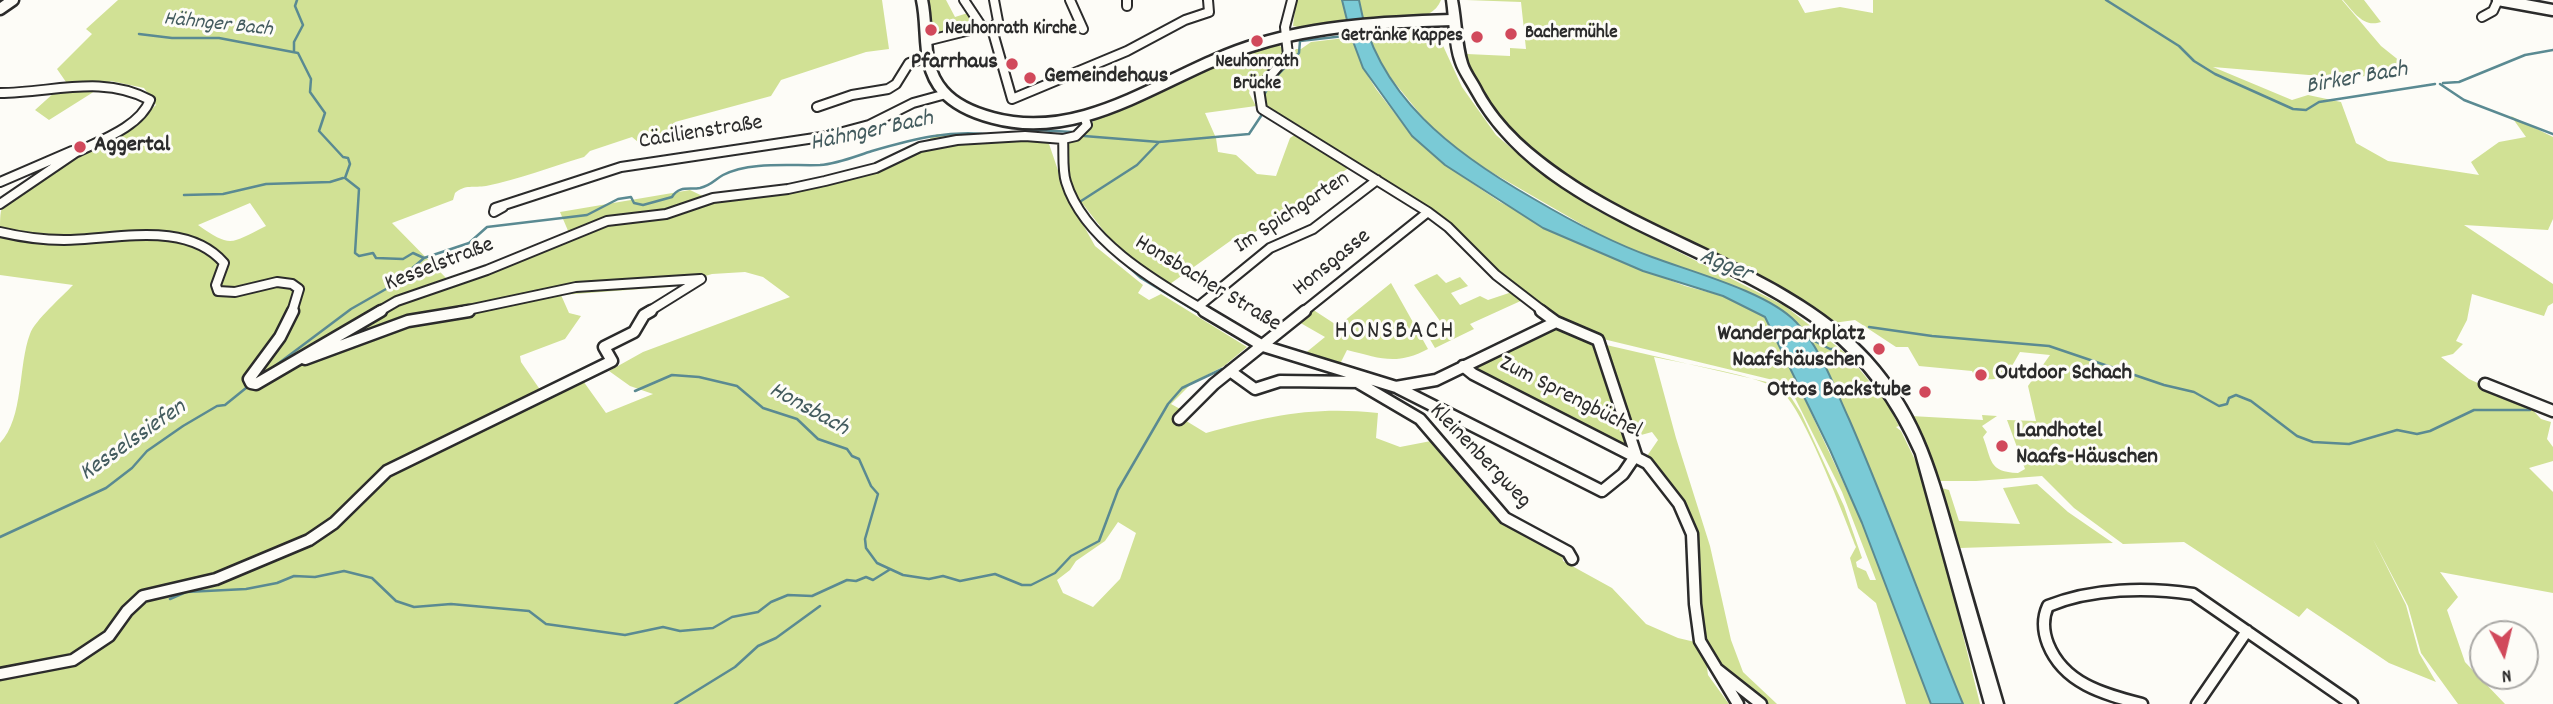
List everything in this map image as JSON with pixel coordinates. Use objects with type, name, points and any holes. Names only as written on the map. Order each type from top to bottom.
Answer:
[{"type":"main road","points":[[1452,0],[1456,47],[1474,89],[1501,126],[1544,166],[1603,206],[1812,314],[1847,342],[1873,369],[1903,411],[1923,454],[1994,704]]},
{"type":"street","points":[[0,9],[13,0]]},
{"type":"street","points":[[922,0],[927,20],[926,58],[935,82],[946,94],[974,113],[1005,122],[1045,124],[1084,116],[1224,55],[1287,37],[1452,20]]},
{"type":"street","points":[[964,0],[982,27]]},
{"type":"street","points":[[992,29],[998,21],[995,0]]},
{"type":"street","points":[[1070,0],[1083,29]]},
{"type":"street","points":[[992,29],[1012,99],[1127,51],[1185,20],[1209,12],[1208,0]]},
{"type":"street","points":[[1292,0],[1285,26],[1288,55],[1259,89],[1262,109],[1428,212],[1448,227],[1496,275],[1556,321],[1598,340],[1636,455],[1623,474],[1602,491],[1396,387]]},
{"type":"street","points":[[2482,17],[2493,11],[2498,0],[2527,7],[2553,9]]},
{"type":"street","points":[[926,41],[982,27],[992,29]]},
{"type":"street","points":[[817,107],[852,95],[888,89],[896,84],[909,63],[926,58]]},
{"type":"street","points":[[0,93],[38,92],[104,84],[135,89],[150,100],[148,110],[132,122],[75,153],[0,204]]},
{"type":"street","name":"Cäcilienstraße","points":[[503,207],[621,167],[848,131],[880,121],[913,103],[946,94]]},
{"type":"street","points":[[1063,139],[1076,136],[1087,125],[1084,116]]},
{"type":"street","name":"Kesselstraße","points":[[0,232],[38,238],[175,237],[217,253],[223,263],[216,285],[218,291],[232,292],[282,282],[292,283],[299,289],[284,334],[250,382],[256,384],[397,301],[487,270],[607,221],[666,214],[713,198],[788,189],[825,181],[876,168],[920,147],[1025,136],[1063,139]]},
{"type":"street","name":"Honsbacher Straße","points":[[1063,139],[1066,182],[1083,214],[1117,253],[1152,279],[1263,346],[1396,387],[1436,380],[1556,321]]},
{"type":"street","points":[[0,182],[72,151],[75,153]]},
{"type":"street","name":"Im Spichgarten","points":[[1199,306],[1270,248],[1313,229],[1377,180]]},
{"type":"street","name":"Honsgasse","points":[[1179,419],[1230,371],[1428,212]]},
{"type":"street","points":[[300,359],[310,359],[408,321],[501,305],[576,287],[701,279]]},
{"type":"street","points":[[0,674],[73,660],[109,636],[127,611],[143,596],[216,579],[309,540],[334,523],[387,471],[612,361],[604,346],[634,332],[644,315],[701,279]]},
{"type":"street","name":"Zum Sprengbüchel","points":[[1463,366],[1473,374],[1636,455],[1647,463],[1679,505],[1692,534],[1695,604],[1700,641],[1738,704]]},
{"type":"street","points":[[1230,371],[1255,389],[1280,381],[1378,382]]},
{"type":"street","name":"Kleinenbergweg","points":[[1357,382],[1420,419],[1505,518],[1568,552],[1572,559]]},
{"type":"street","points":[[2485,384],[2553,411]]},
{"type":"street","points":[[2142,704],[2096,691],[2065,672],[2050,650],[2043,629],[2042,620],[2048,606],[2068,598],[2179,591],[2193,594],[2352,704]]},
{"type":"street","points":[[2197,704],[2247,631]]},
{"type":"street","name":"Zum Sprengbüchel","points":[[1716,669],[1761,704]]},
{"type":"green space","points":[[118,0],[882,0],[889,49],[866,52],[781,80],[771,96],[675,122],[678,133],[638,142],[632,137],[590,151],[584,157],[523,176],[486,186],[462,188],[455,193],[453,200],[392,223],[448,280],[569,233],[560,212],[690,190],[713,201],[787,193],[880,170],[937,134],[1045,132],[1066,194],[1095,246],[1143,285],[1138,293],[1149,300],[1161,294],[1247,347],[1224,366],[1192,383],[1171,404],[1182,410],[1183,419],[1206,433],[1291,414],[1332,411],[1378,413],[1376,438],[1400,447],[1431,441],[1501,518],[1562,554],[1563,561],[1612,588],[1646,624],[1678,638],[1695,642],[1706,660],[1708,675],[1729,704],[0,704],[0,443],[8,432],[17,406],[30,334],[43,316],[73,285],[0,275],[0,236],[41,241],[97,242],[102,237],[13,232],[0,228],[1,211],[23,191],[142,118],[156,105],[144,88],[111,81],[49,120],[35,110],[66,82],[57,69],[92,34],[86,29]],"holes":[[[250,203],[266,226],[238,239],[232,241],[218,238],[198,225]],[[745,272],[763,277],[790,297],[643,352],[609,371],[630,386],[653,394],[606,413],[581,378],[543,394],[521,362],[520,356],[565,339],[581,316],[569,313],[561,295],[668,287],[712,274]],[[1118,522],[1136,533],[1120,579],[1093,607],[1063,593],[1057,580],[1070,570],[1076,561],[1105,541]]]},
{"type":"green space","points":[[926,0],[946,0],[955,17],[971,12],[976,20],[953,27],[956,32],[935,37]]},
{"type":"green space","points":[[1296,0],[1342,0],[1347,22],[1308,29],[1293,26]]},
{"type":"green space","points":[[1359,0],[1441,0],[1436,8],[1419,18],[1364,24]]},
{"type":"green space","points":[[1466,0],[1798,0],[1805,13],[1840,7],[1873,13],[1873,0],[2342,0],[2381,46],[2406,66],[2376,75],[2345,78],[2213,67],[2292,100],[2308,95],[2341,102],[2356,143],[2388,161],[2479,175],[2471,162],[2499,142],[2526,137],[2511,116],[2553,137],[2553,219],[2548,230],[2464,225],[2553,284],[2553,303],[2548,306],[2544,316],[2472,294],[2467,320],[2456,341],[2463,344],[2453,354],[2441,357],[2469,379],[2530,407],[2541,419],[2551,422],[2547,439],[2553,447],[2553,461],[2529,468],[2553,492],[2553,593],[2440,572],[2458,597],[2447,610],[2465,662],[2469,666],[2469,690],[2492,690],[2505,704],[2458,704],[2421,653],[2408,606],[2373,539],[2406,605],[2419,653],[2436,682],[2389,663],[2307,608],[2299,617],[2184,542],[2123,544],[2074,508],[2042,476],[1938,481],[1911,416],[1983,420],[1982,415],[1997,416],[1982,426],[1987,432],[1983,437],[1990,458],[2001,470],[2018,473],[2025,469],[2007,420],[2036,421],[2028,386],[2050,355],[2020,352],[2003,376],[1993,379],[1976,379],[1972,371],[1919,366],[1908,347],[1896,347],[1855,320],[1833,323],[1603,202],[1544,162],[1502,121],[1467,66],[1467,54],[1510,56],[1510,48],[1526,49],[1521,2]]},
{"type":"green space","points":[[2343,0],[2364,0],[2381,22],[2364,21]]},
{"type":"green space","points":[[1407,26],[1412,37],[1439,37],[1462,87],[1496,135],[1531,165],[1598,211],[1785,306],[1848,355],[1874,387],[1834,386],[1794,320],[1769,303],[1732,286],[1614,243],[1467,158],[1429,125],[1394,82],[1380,62],[1366,30],[1369,32]]},
{"type":"green space","points":[[1342,32],[1349,32],[1363,68],[1412,136],[1445,165],[1500,202],[1592,250],[1685,286],[1723,296],[1765,317],[1798,386],[1599,338],[1561,321],[1500,274],[1457,231],[1263,108],[1260,95],[1296,49],[1301,49],[1311,42],[1345,38]]},
{"type":"green space","points":[[1277,44],[1285,50],[1279,61],[1266,77],[1250,88],[1249,93],[1256,106],[1205,113],[1216,138],[1218,152],[1236,155],[1257,174],[1276,176],[1290,138],[1296,134],[1350,167],[1252,234],[1240,234],[1170,284],[1117,248],[1082,203],[1078,205],[1068,182],[1065,140],[1088,129],[1097,116],[1204,67]]},
{"type":"green space","points":[[1437,274],[1446,283],[1460,277],[1468,286],[1451,293],[1460,305],[1480,296],[1488,300],[1515,291],[1525,299],[1470,324],[1474,329],[1435,348],[1428,336],[1445,328],[1414,285]]},
{"type":"green space","points":[[1391,283],[1428,349],[1397,359],[1379,358],[1347,350],[1339,366],[1303,355],[1325,337],[1297,321],[1312,309],[1338,326]]},
{"type":"green space","points":[[1556,324],[1597,344],[1630,444],[1625,446],[1471,369],[1473,364]]},
{"type":"green space","points":[[1602,344],[1689,364],[1654,357],[1710,546],[1731,640],[1743,672],[1777,704],[1765,704],[1716,663],[1703,641],[1697,605],[1695,536],[1648,460],[1647,456],[1658,440],[1652,432],[1634,437]]},
{"type":"green space","points":[[1750,378],[1771,383],[1787,391],[1801,413],[1844,506],[1862,558],[1856,562],[1857,567],[1866,571],[1870,580],[1876,580],[1842,492],[1790,388],[1799,387],[1862,523],[1931,704],[1906,704],[1876,603],[1858,588],[1850,558],[1856,547],[1801,419],[1782,392]]},
{"type":"green space","points":[[1834,387],[1881,392],[1899,426],[1896,427],[1901,431],[1917,464],[1943,554],[1980,704],[1963,704],[1882,497]]},
{"type":"green space","points":[[2037,484],[2068,512],[2113,543],[1960,548],[1938,487],[1949,490],[1959,521],[2020,524],[2003,488]]},
{"type":"water","points":[[1342,0],[1359,0],[1368,34],[1382,65],[1423,119],[1448,142],[1504,181],[1563,216],[1636,251],[1749,292],[1783,311],[1805,332],[1820,356],[1849,419],[1963,704],[1931,704],[1862,523],[1830,450],[1765,317],[1723,296],[1643,271],[1543,228],[1445,165],[1412,136],[1363,68]]},
{"type":"waterway","name":"Hähnger Bach","points":[[294,51],[294,42],[303,25],[295,6],[297,0]]},
{"type":"waterway","name":"Birker Bach","points":[[2106,0],[2179,46],[2194,61],[2215,74],[2293,109],[2306,110],[2319,102],[2435,84]]},
{"type":"waterway","name":"Hähnger Bach","points":[[139,34],[172,38],[219,38],[298,53],[311,79],[310,92],[325,113],[319,131],[343,157],[348,158],[350,164],[345,178],[359,189],[355,253],[359,256],[373,253],[376,258],[403,259],[413,253],[424,258]]},
{"type":"waterway","name":"Honsbach","points":[[1266,107],[1263,97],[1271,82],[1299,53],[1300,41],[1353,35]]},
{"type":"waterway","points":[[2443,83],[2459,82],[2525,55],[2553,50]]},
{"type":"waterway","points":[[2440,84],[2464,100],[2553,134]]},
{"type":"waterway","name":"Honsbach","points":[[1159,142],[1249,134],[1263,113]]},
{"type":"waterway","name":"Hähnger Bach","points":[[1018,133],[1037,130],[1072,132]]},
{"type":"waterway","name":"Hähnger Bach","points":[[424,258],[469,243],[487,227],[587,215],[618,199],[631,197],[634,203],[643,205],[672,197],[681,189],[704,187],[723,175],[745,168],[826,164],[932,136],[963,133],[994,135]]},
{"type":"waterway","name":"Hähnger Bach","points":[[1084,136],[1159,142]]},
{"type":"waterway","name":"Honsbach","points":[[1078,203],[1137,165],[1159,142]]},
{"type":"waterway","points":[[184,195],[223,194],[266,184],[330,182],[343,178]]},
{"type":"waterway","name":"Honsbach","points":[[1105,246],[1141,278],[1202,315]]},
{"type":"waterway","name":"Kesselssiefen","points":[[263,375],[351,309],[393,285],[424,258]]},
{"type":"waterway","points":[[1869,327],[1932,336],[2049,346],[2164,385],[2194,392],[2219,406],[2227,404],[2229,398],[2236,395],[2251,401],[2297,436],[2313,442],[2349,444],[2397,430],[2417,434],[2430,431],[2474,410],[2530,410]]},
{"type":"waterway","points":[[1803,335],[1830,349],[1837,349]]},
{"type":"waterway","name":"Honsbach","points":[[635,391],[672,375],[699,377],[737,386],[763,408],[797,419],[818,439],[847,449],[852,456],[859,459],[871,486],[878,494],[865,539],[866,548],[877,563],[903,575],[929,579],[943,576],[960,581],[995,574],[1022,585],[1031,585],[1055,573],[1071,556],[1099,541],[1118,490],[1168,404],[1182,388],[1222,369]]},
{"type":"waterway","name":"Kesselssiefen","points":[[0,537],[106,488],[132,468],[147,451],[183,426],[217,406],[225,405],[246,388]]},
{"type":"waterway","points":[[170,599],[186,592],[246,589],[277,583],[294,576],[315,577],[344,571],[372,578],[396,601],[414,607],[451,604],[529,611],[546,624],[625,635],[663,627],[680,631],[713,628],[732,617],[758,612],[771,602],[788,595],[812,596],[847,580],[856,581],[866,577],[873,580],[889,570]]},
{"type":"waterway","points":[[675,704],[735,667],[758,646],[776,638],[820,606]]},
{"type":"place","name":"Neuhonrath Kirche","points":[[931,30]]},
{"type":"place","name":"Bachermühle","points":[[1511,34]]},
{"type":"place","name":"Getränke Kappes","points":[[1477,37]]},
{"type":"place","name":"Neuhonrath Brücke","points":[[1257,41]]},
{"type":"place","name":"Pfarrhaus","points":[[1012,64]]},
{"type":"place","name":"Gemeindehaus","points":[[1030,78]]},
{"type":"place","name":"Aggertal","points":[[80,147]]},
{"type":"place","name":"Wanderparkplatz Naafshäuschen","points":[[1879,349]]},
{"type":"place","name":"Outdoor Schach","points":[[1981,375]]},
{"type":"place","name":"Ottos Backstube","points":[[1925,392]]},
{"type":"place","name":"Landhotel Naafs-Häuschen","points":[[2002,446]]},
{"type":"district","name":"HONSBACH","points":[[1395,333]]},
{"type":"water label","name":"Agger","points":[[1725,267]]}]
